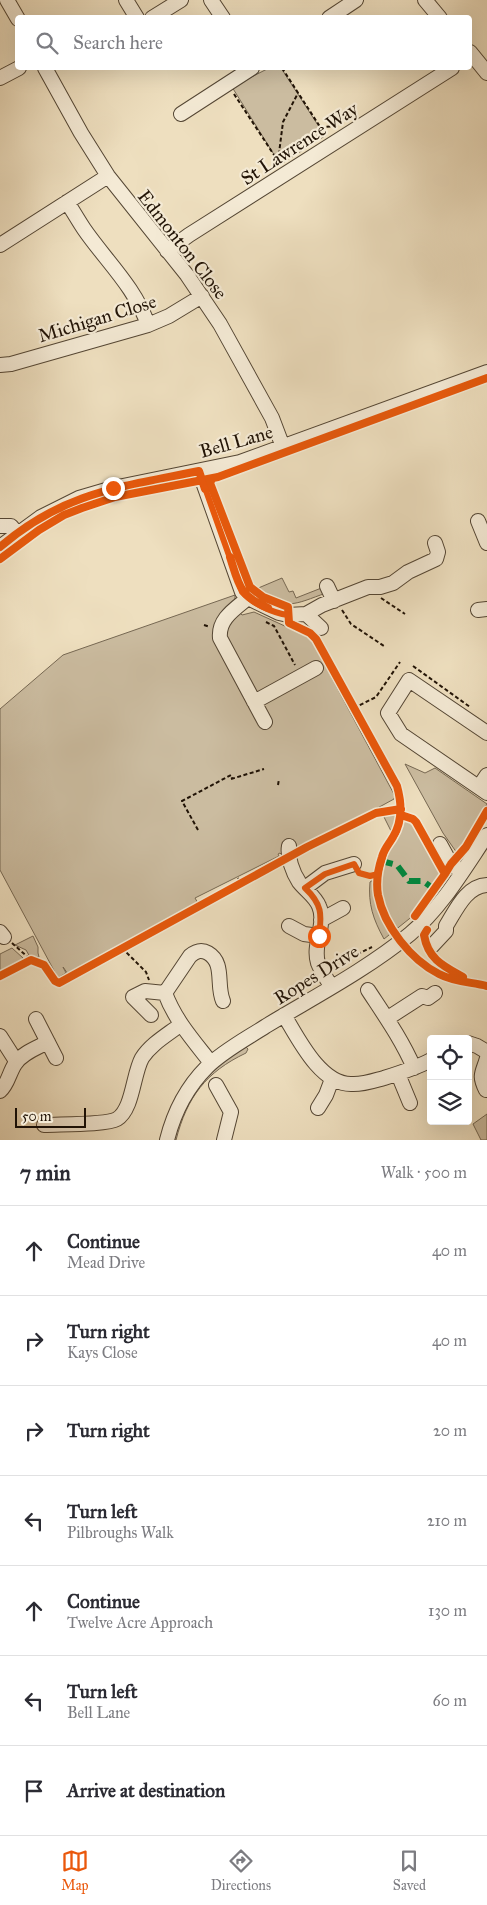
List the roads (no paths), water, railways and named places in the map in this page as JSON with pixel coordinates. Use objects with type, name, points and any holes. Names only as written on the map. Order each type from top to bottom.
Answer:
[{"type":"street","points":[[7,0],[16,15]]},
{"type":"street","points":[[126,0],[135,15]]},
{"type":"street","points":[[157,15],[181,0]]},
{"type":"street","points":[[211,0],[221,15]]},
{"type":"street","points":[[334,15],[356,0]]},
{"type":"street","points":[[425,0],[438,15]]},
{"type":"street","points":[[472,54],[487,73]]},
{"type":"street","points":[[0,78],[15,70]]},
{"type":"street","name":"Edmonton Close","points":[[46,70],[81,133],[108,176],[202,296],[220,324],[272,418],[283,447]]},
{"type":"street","points":[[181,114],[249,70]]},
{"type":"street","name":"St Lawrence Way","points":[[167,251],[189,235],[449,70]]},
{"type":"street","points":[[0,245],[108,176]]},
{"type":"street","points":[[67,202],[84,229],[132,290],[141,306],[148,325]]},
{"type":"street","name":"Michigan Close","points":[[0,364],[11,364],[148,325],[169,316],[202,296]]},
{"type":"street","name":"Bell Lane","points":[[0,547],[17,533],[53,510],[87,496],[113,488],[240,462],[487,372]]},
{"type":"street","points":[[199,471],[240,586],[248,598],[284,614],[306,614],[368,587],[374,588],[393,583],[408,572],[436,559],[438,552],[435,543]]},
{"type":"street","points":[[478,521],[487,543]]},
{"type":"street","points":[[0,526],[11,526],[17,533]]},
{"type":"street","points":[[327,586],[335,600]]},
{"type":"street","points":[[248,598],[225,618],[219,630],[224,645],[265,722]]},
{"type":"street","points":[[306,614],[321,628]]},
{"type":"street","points":[[254,702],[316,668]]},
{"type":"street","points":[[487,733],[409,680],[388,713],[401,734],[483,790],[487,775]]},
{"type":"street","name":"Ropes Drive","points":[[167,1140],[173,1120],[184,1096],[211,1063],[389,950],[411,933],[436,907],[487,835]]},
{"type":"street","points":[[440,844],[451,864],[462,872]]},
{"type":"street","points":[[289,852],[294,872],[305,888],[316,899],[320,908],[318,963],[331,986]]},
{"type":"street","points":[[305,888],[325,874],[355,865]]},
{"type":"street","points":[[432,946],[446,931],[446,926],[460,914],[469,892],[477,887],[487,885]]},
{"type":"street","points":[[321,920],[343,908]]},
{"type":"street","points":[[289,926],[304,934],[319,936]]},
{"type":"street","points":[[165,993],[190,956],[203,950],[213,956],[217,962],[220,997]]},
{"type":"street","points":[[368,990],[388,1018],[405,1047],[414,1068]]},
{"type":"street","points":[[151,1015],[133,997],[145,991],[165,993]]},
{"type":"street","points":[[165,993],[174,1016],[211,1063]]},
{"type":"street","points":[[388,1018],[422,996],[428,998],[435,993]]},
{"type":"street","points":[[284,1015],[310,1056],[332,1079],[345,1084],[358,1084],[398,1074],[427,1062]]},
{"type":"street","points":[[36,1018],[56,1058]]},
{"type":"street","points":[[44,1125],[116,1120],[126,1108],[137,1070],[145,1054],[155,1043],[180,1025]]},
{"type":"street","points":[[0,1036],[16,1061]]},
{"type":"street","points":[[0,1091],[7,1083],[16,1061],[48,1042]]},
{"type":"street","points":[[472,1045],[487,1052]]},
{"type":"street","points":[[486,1090],[481,1079],[482,1069],[487,1058]]},
{"type":"street","points":[[398,1074],[410,1103]]},
{"type":"street","points":[[318,1108],[326,1095],[332,1079]]},
{"type":"street","points":[[216,1085],[231,1112],[224,1140]]}]
